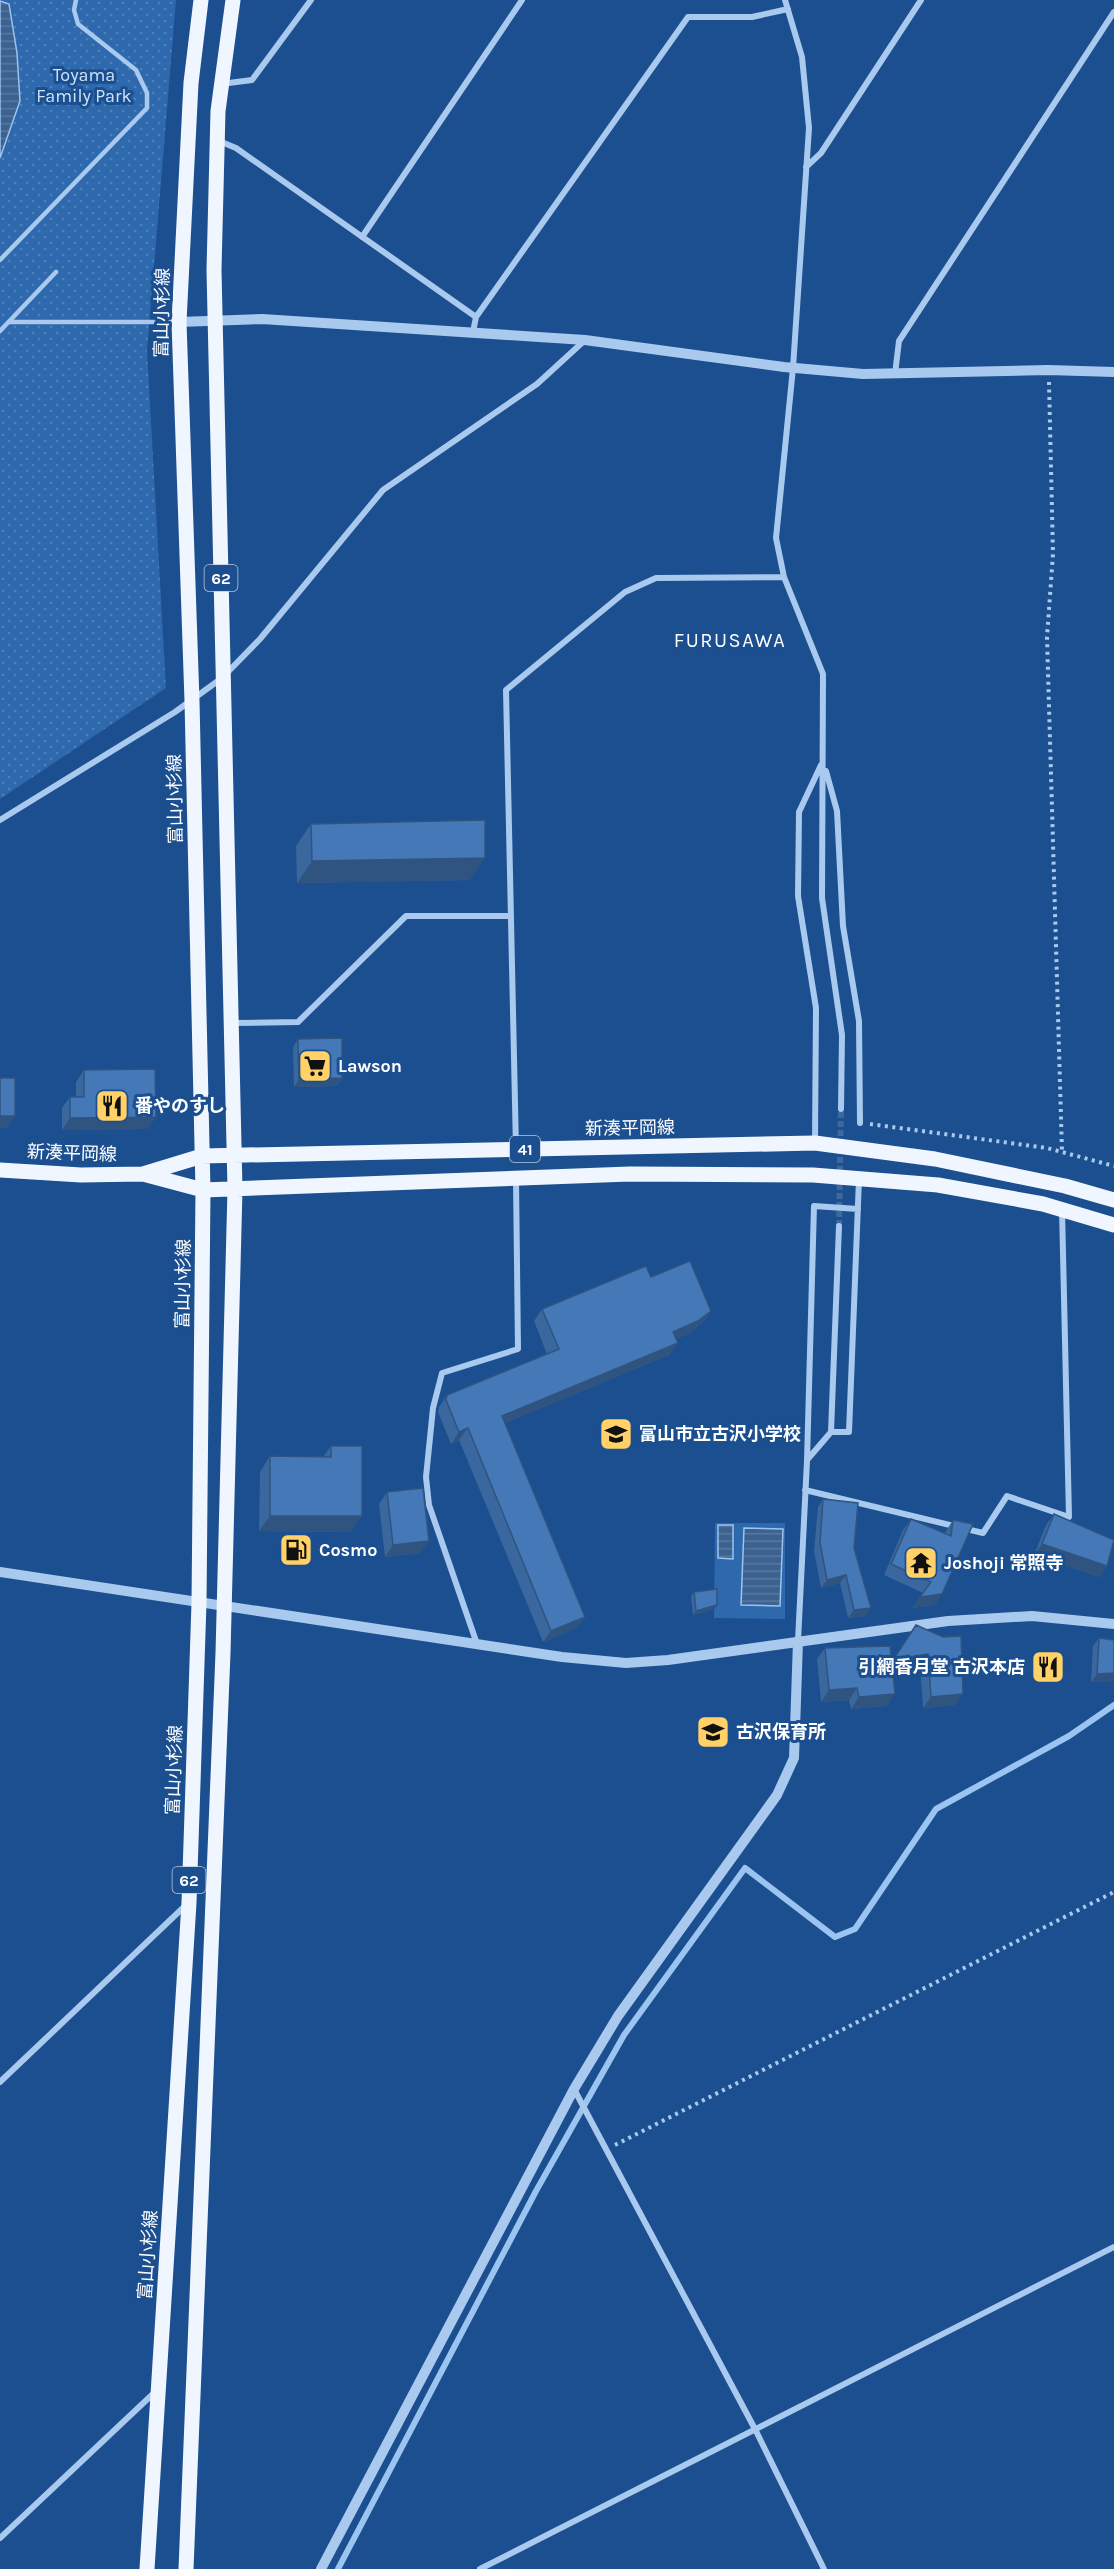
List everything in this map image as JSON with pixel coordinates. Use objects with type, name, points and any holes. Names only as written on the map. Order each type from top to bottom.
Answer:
[{"type":"main road","name":"富山小杉線","points":[[147,2569],[189,1903],[199,1603],[203,1190],[192,700],[179,322],[191,83],[201,0]]},
{"type":"main road","name":"62","points":[[186,2569],[224,1607],[235,1189],[222,678],[217,321],[214,270],[216,140],[220,84],[233,0]]},
{"type":"main road","name":"新湊平岡線","points":[[0,1170],[81,1176],[143,1174],[202,1156],[235,1158],[815,1143],[935,1160],[1065,1186],[1114,1200]]},
{"type":"main road","name":"新湊平岡線","points":[[143,1174],[203,1190],[630,1174],[813,1175],[938,1185],[1062,1209],[1114,1225]]},
{"type":"street","points":[[220,84],[252,80],[310,0]]},
{"type":"street","points":[[362,237],[522,0]]},
{"type":"street","points":[[785,0],[802,57],[809,128],[793,368],[776,538],[784,577],[823,674],[822,898],[842,1035],[841,1109]]},
{"type":"street","points":[[806,167],[821,153],[921,0]]},
{"type":"street","points":[[473,332],[476,317],[688,17],[752,17],[788,9]]},
{"type":"street","points":[[895,374],[899,341],[1114,12]]},
{"type":"street","points":[[216,140],[236,148],[476,317]]},
{"type":"street","points":[[179,322],[262,319],[585,340],[793,368],[895,374],[1048,370],[1114,372]]},
{"type":"street","points":[[0,820],[192,700],[222,678],[254,647],[382,490],[537,384],[585,340]]},
{"type":"street","points":[[516,1149],[506,690],[625,592],[656,578],[784,577]]},
{"type":"street","points":[[823,762],[837,811],[843,926],[858,1021],[860,1123]]},
{"type":"street","points":[[815,1143],[816,1008],[798,896],[799,812],[823,762]]},
{"type":"street","points":[[231,1023],[298,1022],[406,916],[511,916]]},
{"type":"street","points":[[477,1644],[429,1505],[426,1477],[433,1408],[442,1373],[518,1349],[516,1179]]},
{"type":"street","points":[[831,1432],[849,1432],[859,1179]]},
{"type":"street","points":[[321,2569],[574,2089],[618,2016],[777,1794],[794,1758],[807,1461],[814,1206],[858,1209]]},
{"type":"street","points":[[805,1490],[983,1533],[1007,1496],[1069,1517],[1062,1209]]},
{"type":"street","points":[[807,1461],[831,1432],[839,1226]]},
{"type":"street","points":[[0,1572],[477,1644],[626,1663],[668,1660],[958,1620],[1032,1617],[1114,1624]]},
{"type":"street","points":[[0,2082],[189,1903]]},
{"type":"street","points":[[574,2089],[756,2431],[824,2569]]},
{"type":"street","points":[[480,2569],[756,2431],[1114,2247]]},
{"type":"street","points":[[0,2538],[159,2389]]},
{"type":"lane","points":[[0,260],[147,108],[147,93],[136,70],[78,24],[74,10],[76,0]]},
{"type":"lane","points":[[0,331],[56,272]]},
{"type":"lane","points":[[10,322],[179,322]]},
{"type":"path","points":[[1048,370],[1053,554],[1047,637],[1062,1152]]},
{"type":"path","points":[[860,1123],[945,1132],[1062,1152],[1114,1166]]},
{"type":"path","points":[[606,2149],[1114,1892]]},
{"type":"green space","name":"Toyama Family Park","points":[[0,0],[176,0],[147,351],[166,688],[0,799]]},
{"type":"green space","points":[[715,1523],[785,1523],[785,1619],[714,1618]]},
{"type":"shaded area","points":[[0,1],[9,4],[17,53],[20,101],[0,158]]},
{"type":"shaded area","points":[[718,1525],[733,1525],[733,1559],[718,1558]]},
{"type":"shaded area","points":[[744,1528],[783,1529],[780,1606],[741,1605]]},
{"type":"building","points":[[485,820],[485,858],[312,861],[311,824]]},
{"type":"building","name":"Lawson","points":[[342,1038],[342,1078],[299,1079],[298,1039]]},
{"type":"building","points":[[155,1069],[156,1117],[70,1118],[70,1097],[84,1097],[84,1070]]},
{"type":"building","points":[[0,1078],[15,1078],[15,1116],[0,1116]]},
{"type":"building","points":[[690,1261],[711,1311],[698,1321],[673,1332],[678,1343],[502,1416],[585,1617],[551,1631],[468,1428],[459,1432],[446,1400],[447,1395],[559,1349],[542,1309],[646,1266],[651,1277]]},
{"type":"building","points":[[331,1446],[362,1446],[362,1516],[270,1516],[270,1456],[331,1457]]},
{"type":"building","points":[[423,1488],[429,1541],[393,1545],[387,1492]]},
{"type":"building","points":[[823,1499],[858,1503],[854,1548],[871,1608],[854,1610],[846,1575],[827,1580],[820,1543]]},
{"type":"building","points":[[1054,1514],[1114,1540],[1107,1566],[1042,1544]]},
{"type":"building","points":[[911,1519],[951,1536],[953,1520],[973,1524],[942,1594],[920,1597],[931,1582],[891,1564]]},
{"type":"building","points":[[717,1589],[717,1605],[696,1611],[694,1592]]},
{"type":"building","points":[[916,1625],[943,1637],[961,1636],[963,1694],[931,1697],[928,1654],[893,1660]]},
{"type":"building","points":[[1099,1638],[1114,1640],[1114,1673],[1097,1674]]},
{"type":"building","points":[[890,1646],[895,1694],[859,1697],[857,1688],[829,1690],[825,1648]]},
{"type":"waterway","points":[[338,2569],[536,2191],[624,2035],[745,1868],[835,1937],[855,1929],[936,1809],[1069,1736],[1114,1705]]},
{"type":"tunnel","points":[[839,1226],[841,1109]]},
{"type":"place","name":"Lawson","points":[[315,1066]]},
{"type":"place","name":"番やのすし","points":[[112,1106]]},
{"type":"place","name":"富山市立古沢小学校","points":[[616,1434]]},
{"type":"place","name":"Cosmo","points":[[296,1550]]},
{"type":"place","name":"Joshoji 常照寺","points":[[921,1563]]},
{"type":"place","name":"引網香月堂 古沢本店","points":[[1048,1667]]},
{"type":"place","name":"古沢保育所","points":[[713,1732]]},
{"type":"district","name":"FURUSAWA","points":[[730,640]]}]
